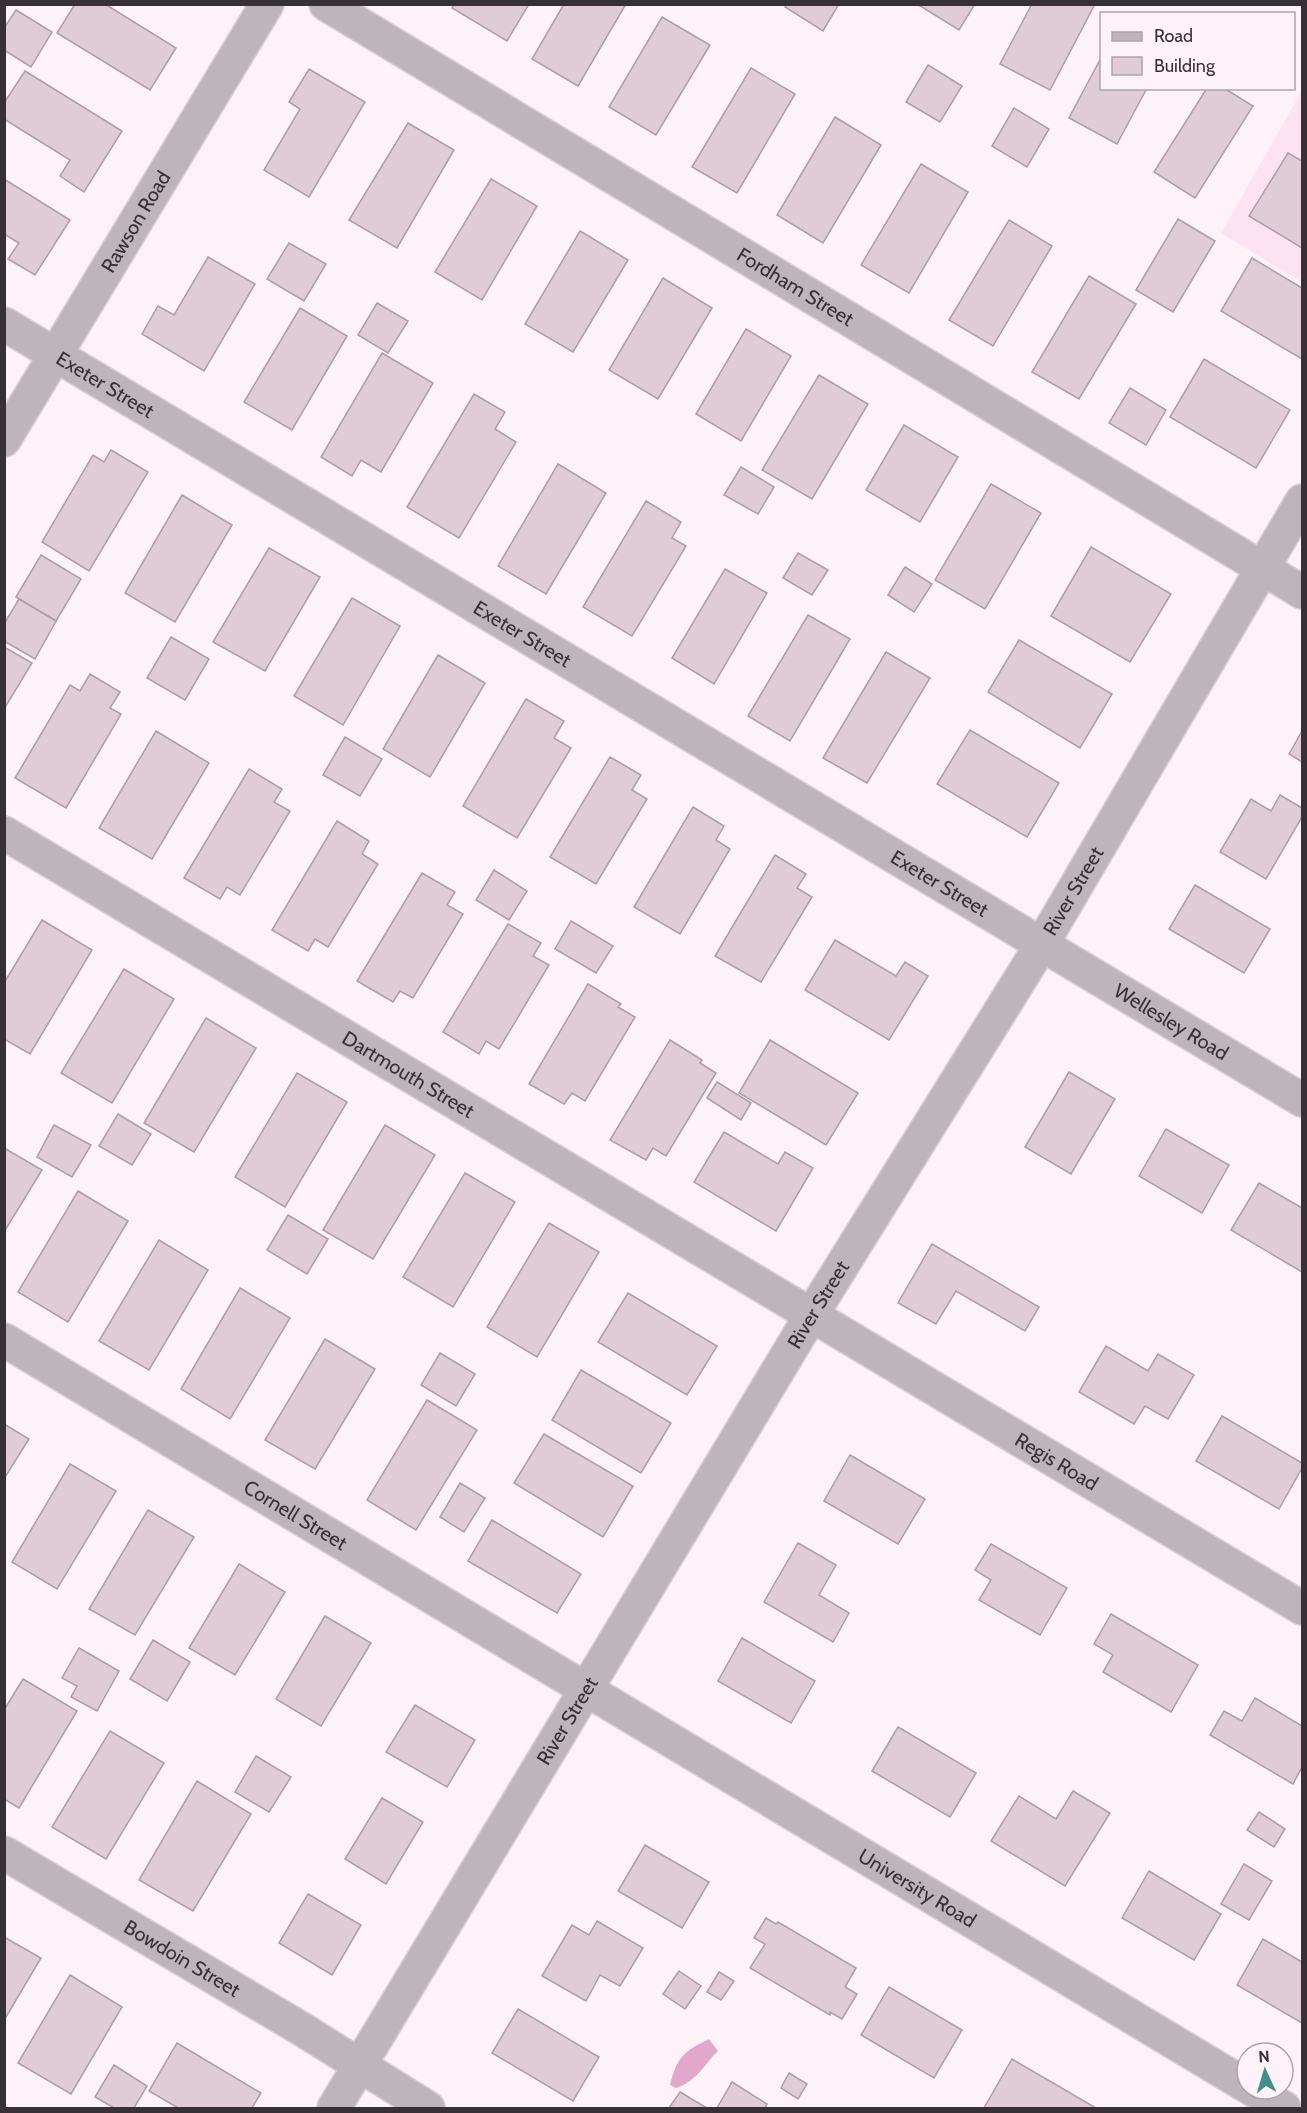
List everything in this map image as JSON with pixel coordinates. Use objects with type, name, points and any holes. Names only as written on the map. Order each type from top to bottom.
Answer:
[{"type":"street","name":"Rawson Road","points":[[4,440],[267,4]]},
{"type":"street","name":"Fordham Street","points":[[326,4],[1302,592]]},
{"type":"street","name":"Exeter Street","points":[[4,324],[1042,944]]},
{"type":"street","name":"River Street","points":[[334,2109],[812,1314],[1042,944],[1302,501]]},
{"type":"street","name":"Dartmouth Street","points":[[4,833],[812,1314]]},
{"type":"street","name":"Wellesley Road","points":[[1042,944],[1302,1100]]},
{"type":"street","name":"Regis Road","points":[[812,1314],[1302,1608]]},
{"type":"street","name":"Cornell Street","points":[[4,1340],[588,1690]]},
{"type":"street","name":"University Road","points":[[588,1690],[1235,2079]]},
{"type":"street","name":"Bowdoin Street","points":[[4,1852],[360,2065],[428,2109]]},
{"type":"street","points":[[1271,2101],[1284,2109]]},
{"type":"shaded area","points":[[1302,91],[1302,282],[1221,233]]},
{"type":"shaded area","points":[[709,2039],[718,2051],[689,2082],[676,2088],[670,2085],[683,2056],[693,2047]]},
{"type":"building","points":[[75,4],[105,4],[176,48],[150,90],[57,33]]},
{"type":"building","points":[[454,4],[529,4],[507,41],[452,8]]},
{"type":"building","points":[[564,4],[626,4],[578,86],[532,59]]},
{"type":"building","points":[[786,4],[839,4],[823,31],[785,7]]},
{"type":"building","points":[[917,4],[975,4],[959,30]]},
{"type":"building","points":[[1032,4],[1095,4],[1050,90],[1000,64]]},
{"type":"building","points":[[16,10],[52,32],[31,67],[4,50],[4,28]]},
{"type":"building","points":[[662,17],[710,45],[656,135],[609,107]]},
{"type":"building","points":[[1100,60],[1100,90],[1146,90],[1117,144],[1069,118]]},
{"type":"building","points":[[928,65],[962,86],[940,122],[906,102]]},
{"type":"building","points":[[751,68],[795,94],[737,193],[692,167]]},
{"type":"building","points":[[309,69],[365,102],[309,197],[264,170],[300,109],[289,102]]},
{"type":"building","points":[[25,71],[122,131],[84,192],[60,176],[70,160],[4,119],[4,103]]},
{"type":"building","points":[[1206,90],[1227,90],[1253,106],[1195,198],[1154,172]]},
{"type":"building","points":[[1014,108],[1049,129],[1027,167],[992,146]]},
{"type":"building","points":[[835,117],[881,145],[823,243],[777,215]]},
{"type":"building","points":[[408,123],[454,150],[397,248],[349,220]]},
{"type":"building","points":[[1288,153],[1302,161],[1302,248],[1249,216]]},
{"type":"building","points":[[921,164],[968,192],[909,293],[861,265]]},
{"type":"building","points":[[4,179],[70,220],[35,275],[8,259],[19,243],[4,234]]},
{"type":"building","points":[[491,179],[537,206],[482,300],[435,272]]},
{"type":"building","points":[[1178,219],[1215,241],[1173,312],[1136,290]]},
{"type":"building","points":[[1009,220],[1052,246],[993,346],[949,320]]},
{"type":"building","points":[[580,231],[628,260],[573,352],[525,324]]},
{"type":"building","points":[[289,243],[326,264],[304,301],[267,279]]},
{"type":"building","points":[[208,257],[255,284],[204,371],[142,334],[158,306],[174,315]]},
{"type":"building","points":[[1252,258],[1302,288],[1302,359],[1221,311]]},
{"type":"building","points":[[1089,276],[1136,304],[1079,399],[1032,372]]},
{"type":"building","points":[[663,278],[712,308],[658,399],[609,370]]},
{"type":"building","points":[[377,303],[408,321],[388,353],[358,335]]},
{"type":"building","points":[[300,308],[347,336],[292,430],[244,402]]},
{"type":"building","points":[[746,329],[791,356],[741,441],[696,414]]},
{"type":"building","points":[[382,353],[433,383],[381,472],[361,460],[352,476],[321,457]]},
{"type":"building","points":[[1204,359],[1290,410],[1256,468],[1170,417]]},
{"type":"building","points":[[819,375],[868,404],[812,499],[762,470]]},
{"type":"building","points":[[1130,388],[1166,410],[1146,445],[1109,423]]},
{"type":"building","points":[[474,394],[505,412],[495,429],[516,442],[459,538],[407,507]]},
{"type":"building","points":[[904,425],[958,457],[920,522],[866,490]]},
{"type":"building","points":[[111,450],[148,472],[89,571],[42,542],[93,455],[104,462]]},
{"type":"building","points":[[558,464],[606,493],[546,594],[498,566]]},
{"type":"building","points":[[741,467],[774,487],[758,514],[724,495]]},
{"type":"building","points":[[991,484],[1041,513],[985,609],[935,580]]},
{"type":"building","points":[[182,495],[232,525],[175,622],[125,593]]},
{"type":"building","points":[[646,501],[681,522],[672,538],[686,546],[632,636],[583,607]]},
{"type":"building","points":[[1091,547],[1171,594],[1130,662],[1051,616]]},
{"type":"building","points":[[269,548],[320,577],[265,671],[213,642]]},
{"type":"building","points":[[798,553],[828,570],[812,595],[783,578]]},
{"type":"building","points":[[41,555],[81,579],[56,621],[16,597]]},
{"type":"building","points":[[905,567],[932,584],[914,612],[888,595]]},
{"type":"building","points":[[725,569],[767,593],[714,684],[672,658]]},
{"type":"building","points":[[352,598],[400,626],[343,725],[294,696]]},
{"type":"building","points":[[19,599],[56,621],[35,659],[4,641],[4,624]]},
{"type":"building","points":[[808,615],[850,639],[790,741],[748,716]]},
{"type":"building","points":[[171,637],[209,659],[185,700],[147,678]]},
{"type":"building","points":[[1019,640],[1112,694],[1080,748],[988,692]]},
{"type":"building","points":[[4,647],[32,663],[4,709]]},
{"type":"building","points":[[886,652],[930,678],[867,783],[823,758]]},
{"type":"building","points":[[438,655],[485,683],[430,777],[383,749]]},
{"type":"building","points":[[90,674],[120,692],[110,708],[121,714],[66,808],[15,778],[70,685],[80,691]]},
{"type":"building","points":[[526,699],[564,721],[554,738],[571,748],[517,838],[463,806]]},
{"type":"building","points":[[970,730],[1059,783],[1027,837],[937,784]]},
{"type":"building","points":[[156,731],[209,763],[152,859],[99,828]]},
{"type":"building","points":[[1302,731],[1302,762],[1289,754]]},
{"type":"building","points":[[345,737],[382,759],[360,796],[323,775]]},
{"type":"building","points":[[610,757],[641,775],[632,790],[647,799],[596,884],[550,857]]},
{"type":"building","points":[[249,769],[282,789],[274,802],[290,811],[240,895],[227,887],[220,899],[184,878]]},
{"type":"building","points":[[1280,795],[1302,808],[1302,817],[1266,879],[1220,852],[1251,799],[1271,811]]},
{"type":"building","points":[[693,807],[724,826],[716,840],[730,849],[680,934],[634,907]]},
{"type":"building","points":[[337,821],[369,841],[362,854],[378,864],[328,947],[315,939],[308,951],[272,930]]},
{"type":"building","points":[[775,855],[806,874],[797,888],[812,897],[761,982],[715,956]]},
{"type":"building","points":[[494,870],[527,891],[509,920],[476,900]]},
{"type":"building","points":[[422,873],[455,892],[447,905],[463,914],[413,998],[400,991],[393,1002],[357,981]]},
{"type":"building","points":[[1195,885],[1270,929],[1244,973],[1169,929]]},
{"type":"building","points":[[42,920],[92,950],[30,1054],[4,1039],[4,983]]},
{"type":"building","points":[[571,921],[613,946],[596,973],[555,949]]},
{"type":"building","points":[[508,924],[541,943],[533,956],[549,965],[499,1049],[486,1041],[479,1054],[443,1032]]},
{"type":"building","points":[[835,940],[896,976],[905,962],[928,976],[889,1040],[805,990]]},
{"type":"building","points":[[124,969],[174,999],[112,1103],[61,1073]]},
{"type":"building","points":[[588,984],[621,1004],[618,1007],[635,1017],[585,1101],[572,1093],[564,1104],[529,1084]]},
{"type":"building","points":[[206,1018],[256,1048],[194,1152],[144,1123]]},
{"type":"building","points":[[670,1040],[702,1060],[700,1063],[716,1073],[666,1156],[653,1148],[646,1160],[610,1140]]},
{"type":"building","points":[[770,1040],[858,1093],[826,1145],[739,1093]]},
{"type":"building","points":[[1069,1072],[1115,1099],[1071,1174],[1025,1147]]},
{"type":"building","points":[[297,1073],[347,1102],[285,1207],[235,1177]]},
{"type":"building","points":[[717,1082],[751,1103],[741,1120],[707,1098]]},
{"type":"building","points":[[118,1114],[151,1134],[132,1165],[99,1146]]},
{"type":"building","points":[[54,1125],[91,1145],[72,1177],[37,1157]]},
{"type":"building","points":[[385,1125],[435,1155],[373,1259],[323,1230]]},
{"type":"building","points":[[1166,1129],[1229,1165],[1202,1213],[1139,1176]]},
{"type":"building","points":[[724,1132],[778,1164],[785,1152],[813,1168],[776,1231],[694,1182]]},
{"type":"building","points":[[4,1148],[42,1170],[4,1232]]},
{"type":"building","points":[[465,1173],[515,1202],[453,1307],[403,1277]]},
{"type":"building","points":[[1259,1183],[1302,1208],[1302,1272],[1231,1230]]},
{"type":"building","points":[[78,1191],[128,1221],[68,1322],[18,1292]]},
{"type":"building","points":[[288,1215],[328,1239],[307,1274],[267,1250]]},
{"type":"building","points":[[549,1223],[599,1252],[537,1357],[487,1327]]},
{"type":"building","points":[[159,1240],[208,1270],[149,1370],[99,1341]]},
{"type":"building","points":[[932,1244],[1039,1307],[1025,1331],[956,1291],[936,1324],[898,1303]]},
{"type":"building","points":[[240,1288],[290,1318],[230,1419],[181,1389]]},
{"type":"building","points":[[628,1293],[717,1346],[687,1395],[598,1342]]},
{"type":"building","points":[[325,1339],[375,1369],[315,1469],[265,1440]]},
{"type":"building","points":[[1106,1346],[1148,1371],[1158,1354],[1194,1375],[1168,1419],[1145,1406],[1134,1424],[1079,1392]]},
{"type":"building","points":[[440,1353],[475,1374],[456,1406],[421,1385]]},
{"type":"building","points":[[581,1370],[671,1423],[641,1473],[552,1420]]},
{"type":"building","points":[[427,1400],[477,1430],[416,1530],[367,1500]]},
{"type":"building","points":[[1222,1416],[1302,1463],[1302,1468],[1279,1509],[1196,1461]]},
{"type":"building","points":[[4,1424],[29,1439],[4,1479]]},
{"type":"building","points":[[544,1434],[633,1486],[603,1537],[514,1483]]},
{"type":"building","points":[[850,1455],[925,1499],[898,1544],[824,1501]]},
{"type":"building","points":[[70,1464],[116,1491],[57,1589],[12,1562]]},
{"type":"building","points":[[460,1483],[485,1498],[464,1532],[440,1517]]},
{"type":"building","points":[[148,1510],[194,1537],[135,1635],[89,1609]]},
{"type":"building","points":[[492,1520],[581,1574],[557,1613],[468,1561]]},
{"type":"building","points":[[798,1543],[836,1565],[819,1595],[849,1613],[833,1642],[764,1602]]},
{"type":"building","points":[[991,1544],[1067,1588],[1040,1635],[979,1600],[991,1580],[975,1570]]},
{"type":"building","points":[[239,1564],[285,1592],[235,1675],[189,1648]]},
{"type":"building","points":[[1111,1614],[1198,1665],[1171,1712],[1103,1672],[1113,1655],[1094,1644]]},
{"type":"building","points":[[325,1616],[371,1643],[321,1726],[276,1699]]},
{"type":"building","points":[[742,1638],[815,1681],[791,1723],[718,1681]]},
{"type":"building","points":[[153,1640],[190,1662],[167,1701],[130,1679]]},
{"type":"building","points":[[79,1648],[119,1671],[97,1711],[71,1697],[77,1686],[62,1678]]},
{"type":"building","points":[[23,1679],[77,1711],[19,1808],[4,1799],[4,1710]]},
{"type":"building","points":[[1255,1698],[1302,1726],[1302,1767],[1293,1784],[1210,1735],[1224,1711],[1242,1721]]},
{"type":"building","points":[[415,1705],[475,1740],[447,1787],[386,1752]]},
{"type":"building","points":[[898,1727],[976,1773],[950,1817],[872,1771]]},
{"type":"building","points":[[110,1731],[164,1763],[106,1859],[52,1827]]},
{"type":"building","points":[[256,1756],[291,1777],[269,1812],[235,1792]]},
{"type":"building","points":[[197,1781],[251,1814],[193,1911],[139,1880]]},
{"type":"building","points":[[1073,1791],[1110,1813],[1065,1886],[991,1841],[1019,1796],[1056,1819]]},
{"type":"building","points":[[382,1798],[423,1822],[386,1884],[345,1859]]},
{"type":"building","points":[[1259,1812],[1285,1829],[1274,1847],[1247,1830]]},
{"type":"building","points":[[645,1845],[709,1882],[682,1928],[618,1891]]},
{"type":"building","points":[[1244,1864],[1272,1881],[1249,1920],[1221,1904]]},
{"type":"building","points":[[1149,1871],[1221,1914],[1194,1960],[1122,1918]]},
{"type":"building","points":[[308,1894],[361,1925],[332,1975],[279,1943]]},
{"type":"building","points":[[766,1918],[776,1924],[778,1922],[856,1968],[845,1987],[857,1994],[842,2019],[830,2012],[830,2015],[750,1968],[765,1944],[754,1938]]},
{"type":"building","points":[[597,1921],[643,1948],[620,1986],[600,1975],[586,2001],[542,1976],[572,1925],[589,1935]]},
{"type":"building","points":[[4,1937],[41,1958],[6,2017],[4,2016]]},
{"type":"building","points":[[1263,1939],[1302,1962],[1302,2023],[1237,1985]]},
{"type":"building","points":[[679,1971],[701,1986],[685,2009],[663,1994]]},
{"type":"building","points":[[719,1972],[734,1981],[721,2000],[707,1992]]},
{"type":"building","points":[[70,1975],[122,2007],[71,2094],[18,2063]]},
{"type":"building","points":[[889,1987],[962,2030],[934,2078],[861,2035]]},
{"type":"building","points":[[518,2009],[599,2057],[573,2101],[492,2053]]},
{"type":"building","points":[[177,2043],[261,2093],[252,2108],[178,2108],[149,2091]]},
{"type":"building","points":[[1012,2059],[1096,2108],[984,2108]]},
{"type":"building","points":[[114,2065],[147,2086],[134,2108],[114,2108],[95,2097]]},
{"type":"building","points":[[789,2073],[807,2084],[798,2099],[781,2088]]},
{"type":"building","points":[[732,2082],[767,2104],[765,2108],[717,2108]]},
{"type":"building","points":[[680,2092],[707,2108],[669,2108]]}]
